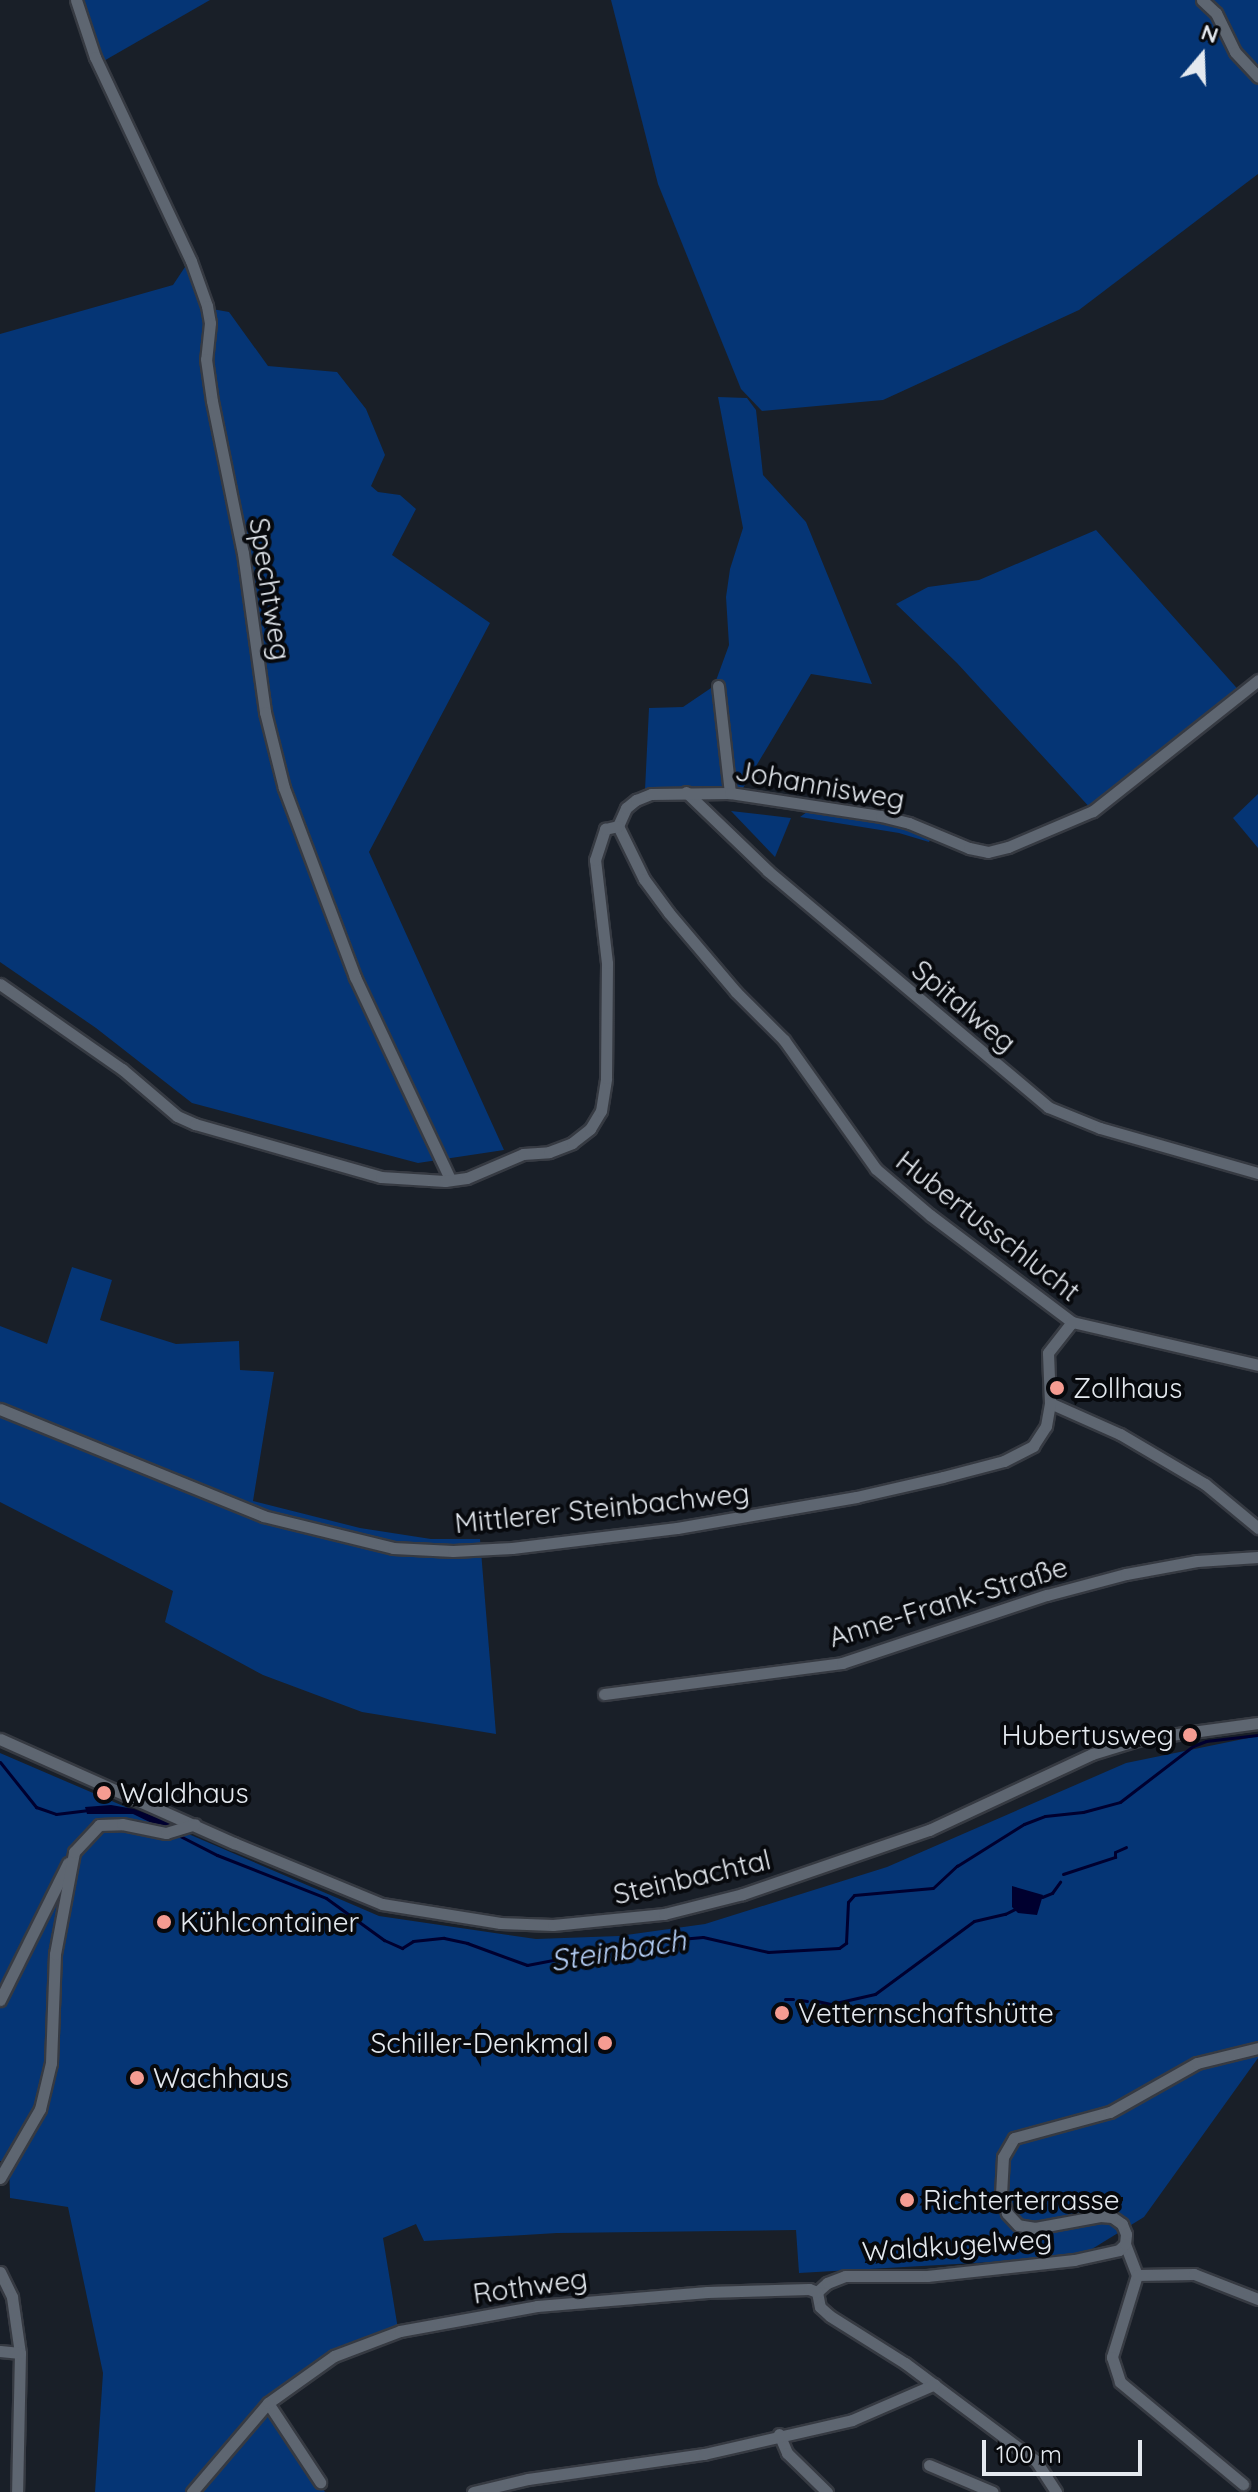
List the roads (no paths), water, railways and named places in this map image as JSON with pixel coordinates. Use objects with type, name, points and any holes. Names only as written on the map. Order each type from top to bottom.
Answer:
[{"type":"street","name":"Spechtweg","points":[[76,0],[95,57],[191,261],[207,306],[210,323],[206,359],[212,401],[243,553],[265,712],[284,788],[355,977],[450,1179]]},
{"type":"street","points":[[1202,0],[1216,13],[1235,52],[1258,77]]},
{"type":"street","name":"Johannisweg","points":[[450,1179],[479,1175],[523,1154],[549,1152],[572,1143],[590,1129],[601,1111],[606,1078],[607,963],[595,860],[605,829],[618,826],[626,808],[636,800],[651,794],[730,793],[881,816],[988,852],[1008,847],[1093,811],[1258,680]]},
{"type":"street","points":[[718,686],[730,793]]},
{"type":"street","name":"Spitalweg","points":[[686,792],[768,871],[1048,1107],[1100,1128],[1258,1173]]},
{"type":"street","name":"Hubertusschlucht","points":[[618,826],[644,879],[669,913],[736,992],[784,1040],[876,1169],[930,1215],[1071,1324],[1053,1342],[1048,1353],[1050,1403]]},
{"type":"street","points":[[0,984],[122,1069],[177,1116],[195,1124],[381,1177],[450,1179]]},
{"type":"street","points":[[1071,1324],[1258,1365]]},
{"type":"street","points":[[1050,1403],[1120,1434],[1205,1484],[1258,1528]]},
{"type":"street","name":"Mittlerer Steinbachweg","points":[[0,1409],[263,1516],[393,1548],[453,1551],[512,1548],[677,1528],[840,1500],[943,1477],[1004,1461],[1033,1446],[1046,1426],[1050,1403]]},
{"type":"street","name":"Anne-Frank-Straße","points":[[604,1694],[842,1663],[1047,1595],[1126,1574],[1197,1561],[1258,1557]]},
{"type":"street","name":"Steinbachtal","points":[[0,1739],[382,1904],[500,1923],[601,1922],[664,1914],[805,1875],[929,1830],[1092,1754],[1141,1739],[1258,1723]]},
{"type":"street","points":[[0,2000],[74,1852],[99,1825],[122,1824],[166,1833],[195,1824]]},
{"type":"street","points":[[0,2178],[40,2109],[51,2063],[55,1954],[74,1852]]},
{"type":"street","name":"Waldkugelweg","points":[[817,2292],[827,2283],[845,2276],[927,2276],[1055,2263],[1112,2253],[1125,2244],[1122,2224],[1112,2217],[1100,2216],[1055,2227],[1018,2225],[1007,2213],[1001,2195],[1003,2157],[1014,2138],[1110,2112],[1197,2063],[1258,2048]]},
{"type":"street","points":[[1125,2244],[1137,2275],[1112,2357],[1120,2382],[1243,2484]]},
{"type":"street","points":[[0,2272],[12,2297],[20,2353],[17,2492]]},
{"type":"street","points":[[1137,2275],[1194,2274],[1258,2299]]},
{"type":"street","name":"Rothweg","points":[[192,2492],[268,2403],[334,2356],[400,2331],[537,2306],[707,2292],[809,2289],[817,2292]]},
{"type":"street","points":[[817,2292],[820,2307],[830,2316],[935,2384],[1036,2461],[1056,2492]]},
{"type":"street","points":[[0,2351],[20,2353]]},
{"type":"street","points":[[473,2492],[528,2479],[704,2454],[779,2434],[852,2420],[935,2384]]},
{"type":"street","points":[[268,2403],[320,2482]]},
{"type":"street","points":[[779,2434],[787,2453],[827,2492]]},
{"type":"street","points":[[929,2465],[993,2492]]},
{"type":"waterway","name":"Steinbach","points":[[178,1835],[217,1855],[326,1898],[384,1940],[402,1948],[413,1941],[444,1938],[527,1965],[646,1942],[703,1937],[768,1952],[839,1948],[846,1943],[848,1902],[854,1895],[933,1888],[957,1866],[1024,1824],[1045,1816],[1083,1812],[1120,1802],[1193,1746],[1206,1741],[1258,1735]]},
{"type":"waterway","name":"Steinbach","points":[[0,1762],[36,1807],[56,1814],[89,1810]]},
{"type":"waterway","points":[[1063,1874],[1115,1857],[1115,1852],[1126,1847]]},
{"type":"waterway","points":[[1042,1897],[1052,1893],[1060,1882]]},
{"type":"waterway","points":[[817,2001],[831,2004],[875,1994],[974,1921],[1017,1908]]},
{"type":"waterway","points":[[785,1999],[793,1999]]},
{"type":"waterway","points":[[801,2000],[807,2001]]},
{"type":"place","name":"Zollhaus","points":[[1057,1388]]},
{"type":"place","name":"Hubertusweg","points":[[1190,1735]]},
{"type":"place","name":"Waldhaus","points":[[104,1793]]},
{"type":"place","name":"Kühlcontainer","points":[[164,1922]]},
{"type":"place","name":"Vetternschaftshütte","points":[[782,2013]]},
{"type":"place","name":"Schiller-Denkmal","points":[[605,2043]]},
{"type":"place","name":"Wachhaus","points":[[137,2078]]},
{"type":"place","name":"Richterterrasse","points":[[907,2200]]}]
